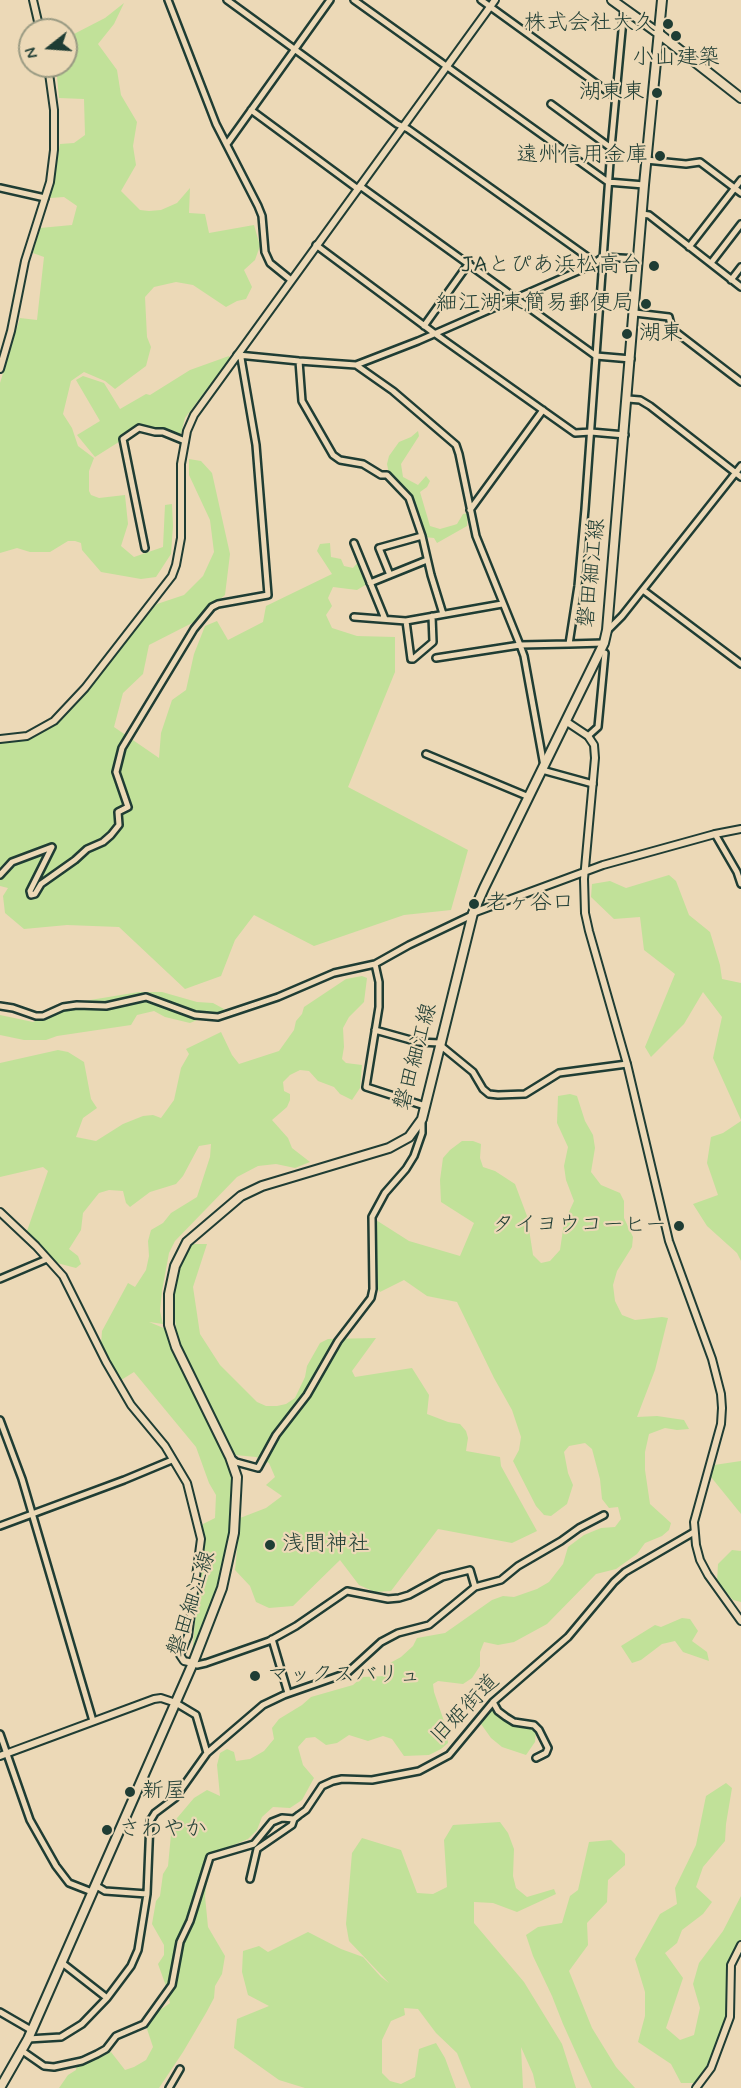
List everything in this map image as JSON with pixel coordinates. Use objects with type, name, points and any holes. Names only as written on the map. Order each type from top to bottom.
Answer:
[{"type":"main road","points":[[612,0],[740,96]]},
{"type":"main road","name":"磐田細江線","points":[[0,2088],[28,2039],[193,1664],[222,1588],[234,1533],[237,1477],[176,1347],[169,1325],[169,1294],[175,1266],[187,1242],[241,1196],[262,1186],[389,1148],[409,1137],[422,1119],[473,914],[604,643],[625,435],[646,160],[662,0]]},
{"type":"street","points":[[33,0],[37,18]]},
{"type":"street","points":[[168,0],[203,94],[262,216],[265,252],[270,263],[291,280]]},
{"type":"street","points":[[227,0],[397,124],[596,263]]},
{"type":"street","points":[[226,144],[330,0]]},
{"type":"street","points":[[354,0],[608,182],[644,185]]},
{"type":"street","points":[[481,0],[615,97]]},
{"type":"street","points":[[0,739],[27,736],[54,721],[85,688],[172,576],[181,538],[181,464],[185,441],[194,415],[495,0]]},
{"type":"street","points":[[569,644],[578,586],[608,182],[624,9]]},
{"type":"street","points":[[0,369],[11,331],[25,261],[50,182],[54,150],[54,110],[50,78]]},
{"type":"street","points":[[550,104],[611,148]]},
{"type":"street","points":[[251,110],[469,263],[596,356],[631,359]]},
{"type":"street","points":[[646,160],[686,164],[700,162],[741,193]]},
{"type":"street","points":[[689,247],[741,180]]},
{"type":"street","points":[[0,188],[45,198]]},
{"type":"street","points":[[642,214],[649,215],[741,287]]},
{"type":"street","points":[[711,263],[741,224]]},
{"type":"street","points":[[316,245],[424,326],[576,433],[625,435]]},
{"type":"street","points":[[237,355],[356,365],[516,298],[603,258],[638,259]]},
{"type":"street","points":[[424,326],[469,263]]},
{"type":"street","points":[[731,280],[741,267]]},
{"type":"street","points":[[635,313],[669,317],[672,329],[741,382]]},
{"type":"street","points":[[0,875],[12,862],[52,847],[30,891],[31,895],[35,894],[41,884],[87,849],[104,842],[111,836],[119,825],[118,812],[128,807],[116,772],[122,748],[194,629],[212,607],[218,604],[268,595],[256,445],[241,358],[237,355]]},
{"type":"street","points":[[299,362],[302,401],[333,455],[339,460],[363,464],[381,475],[387,475],[409,498],[443,614]]},
{"type":"street","points":[[356,365],[393,391],[456,445],[476,536],[524,656],[543,768],[593,784]]},
{"type":"street","points":[[628,399],[640,400],[650,406],[738,475]]},
{"type":"street","points":[[470,510],[543,410]]},
{"type":"street","points":[[145,548],[123,439],[139,428],[163,432],[185,441]]},
{"type":"street","points":[[607,630],[622,616],[738,475],[741,466]]},
{"type":"street","points":[[390,575],[380,548],[422,536]]},
{"type":"street","points":[[354,543],[385,619]]},
{"type":"street","points":[[370,584],[428,560]]},
{"type":"street","points":[[643,590],[741,664]]},
{"type":"street","points":[[354,617],[406,621],[502,604]]},
{"type":"street","points":[[406,621],[413,659],[433,642],[432,616]]},
{"type":"street","points":[[436,658],[520,645],[604,643]]},
{"type":"street","points":[[588,736],[598,727],[605,653]]},
{"type":"street","points":[[567,722],[588,736],[594,745],[595,758],[583,891],[586,922],[627,1064],[669,1241],[712,1359],[721,1394],[721,1424],[700,1495],[694,1532],[700,1560],[741,1622]]},
{"type":"street","points":[[426,754],[529,796]]},
{"type":"street","points":[[0,1006],[43,1016],[63,1007],[106,1006],[146,997],[195,1015],[218,1017],[278,997],[334,973],[375,964],[473,914],[585,871],[715,834],[741,829]]},
{"type":"street","points":[[715,834],[737,872],[741,884]]},
{"type":"street","points":[[375,964],[379,982],[379,1007],[366,1087],[425,1106]]},
{"type":"street","points":[[375,1030],[418,1042],[440,1044],[473,1072],[483,1089],[489,1094],[525,1094],[559,1073],[627,1064]]},
{"type":"street","points":[[230,1458],[258,1468],[276,1435],[307,1395],[338,1341],[371,1298],[373,1289],[372,1217],[385,1193],[414,1156],[422,1133],[422,1119]]},
{"type":"street","points":[[0,1212],[63,1276],[106,1362],[131,1405],[165,1446],[187,1483],[201,1539],[187,1642],[180,1655],[184,1661],[197,1665],[272,1639],[296,1626],[347,1591],[388,1599],[399,1598],[442,1577],[470,1570],[475,1587]]},
{"type":"street","points":[[0,1279],[46,1259]]},
{"type":"street","points":[[0,1420],[22,1479],[93,1721]]},
{"type":"street","points":[[0,1526],[172,1460]]},
{"type":"street","points":[[28,2039],[61,2037],[82,2024],[107,1998],[131,1966],[138,1950],[147,1894],[150,1821],[155,1813],[175,1798],[207,1753],[263,1705],[347,1672],[381,1642],[398,1633],[429,1625],[475,1587],[501,1580],[518,1566],[603,1515]]},
{"type":"street","name":"旧姫街道","points":[[21,2050],[44,2066],[54,2067],[82,2061],[97,2054],[106,2049],[116,2036],[144,2024],[172,1985],[180,1942],[190,1920],[210,1857],[254,1844],[272,1822],[282,1818],[294,1819],[306,1810],[322,1786],[333,1781],[372,1780],[419,1771],[448,1755],[493,1702],[573,1632],[625,1572],[694,1532]]},
{"type":"street","points":[[272,1639],[288,1694]]},
{"type":"street","points":[[0,1756],[161,1698],[176,1702],[196,1715],[207,1753]]},
{"type":"street","points":[[493,1702],[498,1712],[514,1722],[534,1725],[539,1730],[548,1748],[546,1753],[536,1758]]},
{"type":"street","points":[[0,1734],[30,1820],[56,1866],[69,1882],[105,1891],[147,1894]]},
{"type":"street","points":[[250,1879],[257,1849],[292,1825],[294,1819]]},
{"type":"street","points":[[696,2088],[711,2068],[730,2017],[731,1965],[741,1945]]},
{"type":"street","points":[[61,1962],[107,1998]]},
{"type":"street","points":[[0,2012],[31,2030]]},
{"type":"street","points":[[169,2088],[180,2069]]},
{"type":"green space","points":[[124,3],[114,24],[98,44],[117,70],[121,95],[137,122],[133,146],[136,165],[121,191],[140,210],[149,211],[161,210],[177,203],[190,188],[189,213],[205,214],[209,233],[254,225],[260,246],[255,260],[244,270],[252,287],[246,299],[226,307],[193,285],[176,282],[154,287],[145,297],[147,337],[151,347],[146,366],[115,389],[105,381],[84,372],[71,381],[63,414],[72,428],[78,446],[94,458],[89,471],[89,491],[91,495],[99,498],[125,495],[128,524],[121,546],[134,557],[163,547],[165,505],[172,504],[171,554],[156,577],[141,579],[101,572],[82,550],[81,543],[75,541],[68,541],[50,552],[30,552],[17,548],[0,553],[0,383],[20,318],[37,320],[44,257],[33,253],[40,228],[72,225],[77,206],[64,197],[50,198],[60,144],[74,143],[85,135],[84,99],[59,98],[57,78],[78,78],[78,32],[105,18]]},
{"type":"green space","points":[[229,356],[230,358],[185,418],[179,441],[162,432],[141,428],[95,457],[77,435],[100,421],[76,380],[83,376],[104,383],[120,409],[146,394],[150,395],[190,370]]},
{"type":"green space","points":[[418,431],[419,436],[401,464],[403,477],[418,485],[426,476],[430,481],[427,487],[420,492],[430,526],[440,529],[457,524],[463,514],[468,513],[467,526],[437,543],[434,538],[424,537],[408,492],[389,474],[387,464],[389,456],[399,442]]},
{"type":"green space","points":[[189,459],[201,461],[212,473],[230,554],[225,595],[196,621],[149,645],[143,674],[123,693],[114,727],[159,758],[161,733],[172,700],[186,690],[194,654],[205,626],[217,621],[228,640],[263,622],[266,606],[332,574],[317,551],[320,544],[330,543],[331,557],[341,559],[344,566],[353,568],[359,561],[367,584],[357,590],[333,587],[328,598],[332,606],[326,615],[332,628],[357,636],[395,637],[395,672],[348,787],[468,850],[451,910],[404,915],[314,946],[254,915],[235,940],[221,976],[185,989],[119,927],[67,925],[24,929],[5,913],[3,896],[8,888],[0,886],[0,738],[41,729],[75,699],[116,647],[157,604],[184,595],[203,576],[214,552],[210,520],[189,475]]},
{"type":"green space","points":[[669,875],[676,881],[689,915],[710,932],[722,979],[741,983],[741,1120],[713,1058],[722,1017],[703,992],[684,1024],[651,1057],[645,1047],[675,974],[644,950],[640,917],[614,919],[591,897],[592,884],[610,881],[626,888]]},
{"type":"green space","points":[[362,976],[367,978],[364,1002],[349,1017],[343,1028],[342,1059],[346,1063],[362,1065],[360,1088],[352,1100],[340,1094],[334,1087],[318,1081],[309,1071],[300,1070],[283,1082],[284,1091],[290,1094],[290,1100],[287,1107],[272,1120],[288,1138],[292,1148],[310,1162],[295,1168],[276,1164],[258,1166],[237,1177],[175,1241],[169,1253],[162,1291],[160,1311],[163,1324],[149,1322],[166,1329],[184,1373],[223,1452],[236,1491],[223,1582],[192,1657],[203,1524],[215,1518],[216,1495],[209,1483],[196,1447],[134,1372],[118,1382],[101,1345],[102,1331],[128,1283],[135,1287],[146,1270],[151,1230],[163,1223],[171,1213],[197,1197],[210,1157],[211,1144],[199,1146],[183,1176],[176,1184],[150,1192],[130,1207],[126,1203],[123,1191],[109,1190],[99,1193],[83,1213],[81,1230],[69,1249],[78,1256],[81,1264],[76,1268],[57,1263],[27,1231],[48,1171],[43,1167],[0,1177],[0,1063],[58,1050],[68,1052],[84,1062],[91,1099],[97,1108],[83,1118],[76,1137],[96,1141],[123,1124],[143,1116],[153,1115],[161,1118],[174,1100],[181,1068],[189,1054],[186,1049],[221,1032],[239,1064],[279,1051],[294,1030],[304,1007],[346,979]]},
{"type":"green space","points":[[139,992],[162,992],[197,1002],[213,1003],[224,1009],[222,1016],[204,1017],[190,1023],[165,1017],[154,1011],[137,1015],[131,1025],[57,1036],[46,1040],[24,1040],[0,1035],[0,1015],[33,1022],[78,1002]]},
{"type":"green space","points":[[570,1094],[577,1096],[585,1121],[593,1135],[595,1148],[591,1172],[601,1185],[620,1193],[624,1201],[624,1218],[633,1237],[632,1247],[617,1271],[613,1285],[615,1301],[622,1315],[635,1320],[668,1318],[655,1370],[637,1417],[657,1416],[684,1420],[689,1429],[665,1428],[649,1434],[645,1452],[650,1504],[671,1523],[669,1530],[662,1536],[645,1543],[637,1554],[616,1569],[596,1574],[547,1624],[514,1642],[498,1645],[484,1642],[480,1652],[480,1666],[472,1678],[463,1684],[438,1681],[433,1684],[446,1727],[448,1743],[441,1749],[429,1755],[404,1756],[392,1739],[383,1736],[368,1741],[349,1735],[337,1743],[326,1745],[315,1737],[306,1738],[298,1747],[303,1765],[314,1778],[302,1800],[290,1808],[273,1807],[262,1817],[257,1830],[248,1839],[217,1852],[209,1860],[205,1896],[208,1927],[225,1956],[222,1974],[215,1986],[214,1998],[206,2013],[159,2088],[59,2088],[68,2075],[76,2070],[77,2064],[95,2060],[111,2052],[125,2070],[146,2060],[153,2047],[146,2026],[156,2013],[170,2003],[158,1964],[164,1955],[164,1945],[152,1924],[163,1874],[168,1866],[172,1824],[194,1798],[207,1790],[220,1796],[217,1765],[220,1753],[227,1749],[234,1752],[236,1761],[250,1759],[264,1751],[274,1739],[272,1728],[279,1719],[311,1697],[353,1685],[362,1677],[386,1676],[390,1663],[413,1646],[417,1638],[445,1633],[492,1600],[503,1596],[514,1597],[549,1582],[563,1564],[568,1547],[584,1535],[601,1528],[615,1527],[621,1519],[618,1507],[609,1508],[602,1499],[600,1479],[592,1449],[585,1443],[569,1446],[564,1452],[573,1485],[567,1504],[551,1516],[544,1515],[536,1506],[513,1461],[519,1450],[521,1437],[512,1410],[457,1302],[427,1296],[404,1280],[380,1292],[376,1286],[376,1220],[409,1241],[460,1256],[474,1223],[441,1202],[440,1180],[443,1158],[462,1141],[481,1144],[480,1158],[483,1167],[495,1171],[515,1184],[527,1216],[533,1255],[541,1263],[550,1261],[560,1250],[564,1223],[574,1201],[566,1180],[564,1166],[568,1147],[557,1123],[558,1096]]},
{"type":"green space","points":[[741,1121],[741,1261],[737,1253],[707,1226],[693,1204],[718,1195],[707,1163],[711,1137],[723,1133]]},
{"type":"green space","points":[[191,1244],[207,1244],[193,1287],[200,1334],[220,1365],[257,1402],[266,1406],[277,1406],[286,1404],[295,1398],[305,1377],[307,1366],[320,1343],[328,1339],[376,1338],[352,1371],[355,1377],[412,1368],[429,1395],[427,1414],[460,1424],[468,1438],[466,1451],[500,1457],[501,1466],[537,1531],[512,1543],[438,1529],[391,1591],[375,1592],[359,1585],[340,1560],[293,1606],[269,1608],[256,1602],[250,1586],[235,1570],[240,1518],[266,1508],[282,1496],[266,1485],[275,1477],[269,1463],[256,1457],[235,1455],[188,1364],[177,1335],[173,1302],[176,1278]]},
{"type":"green space","points":[[741,1461],[741,1514],[711,1477],[714,1465]]},
{"type":"green space","points":[[732,1550],[741,1551],[741,1602],[733,1600],[717,1582],[718,1564]]},
{"type":"green space","points":[[682,1618],[690,1619],[698,1631],[692,1641],[707,1652],[709,1661],[683,1652],[675,1641],[662,1644],[641,1660],[632,1663],[621,1646],[655,1625],[661,1627]]},
{"type":"green space","points":[[493,1708],[511,1723],[536,1730],[535,1742],[526,1755],[502,1747],[491,1738],[481,1724]]},
{"type":"green space","points":[[726,1783],[732,1788],[725,1841],[703,1867],[696,1887],[712,1902],[703,1914],[682,1930],[677,1943],[665,1953],[683,1978],[666,2028],[680,2040],[694,2035],[700,2008],[693,1984],[699,1963],[723,1931],[741,1896],[741,1944],[729,1963],[729,2017],[698,2083],[681,2083],[671,2064],[638,2042],[645,2016],[645,1992],[635,1959],[660,1914],[677,1904],[675,1888],[696,1845],[706,1796]]},
{"type":"green space","points":[[500,1822],[508,1833],[514,1849],[513,1876],[516,1888],[527,1897],[554,1889],[556,1894],[517,1912],[493,1903],[474,1902],[474,1923],[524,1982],[562,2044],[576,2088],[536,2088],[533,2074],[521,2047],[523,2088],[471,2088],[457,2053],[436,2033],[418,2009],[404,2008],[405,2015],[391,2021],[382,2040],[382,2073],[390,2081],[401,2084],[415,2077],[419,2049],[436,2043],[445,2058],[456,2088],[305,2088],[279,2080],[234,2048],[237,2019],[269,2006],[248,1995],[242,1972],[243,1951],[259,1946],[268,1952],[308,1932],[341,1949],[363,1957],[389,1983],[349,1941],[346,1924],[352,1853],[362,1838],[401,1850],[417,1893],[433,1894],[447,1887],[444,1840],[453,1825]]},
{"type":"green space","points":[[611,1840],[625,1854],[625,1865],[608,1880],[607,1902],[587,1923],[588,1945],[569,1971],[592,2028],[616,2067],[635,2088],[592,2088],[533,1956],[526,1935],[538,1927],[562,1923],[570,1896],[578,1890],[589,1842]]},
{"type":"place","name":"株式会社大久","points":[[668,24]]},
{"type":"place","name":"小山建築","points":[[676,36]]},
{"type":"place","name":"湖東東","points":[[657,93]]},
{"type":"place","name":"遠州信用金庫","points":[[660,156]]},
{"type":"place","name":"JAとぴあ浜松高台","points":[[654,266]]},
{"type":"place","name":"細江湖東簡易郵便局","points":[[646,304]]},
{"type":"place","name":"湖東","points":[[627,334]]},
{"type":"place","name":"老ヶ谷口","points":[[474,904]]},
{"type":"place","name":"タイヨウコーヒー","points":[[679,1226]]},
{"type":"place","name":"浅間神社","points":[[270,1545]]},
{"type":"place","name":"マックスバリュ","points":[[255,1676]]},
{"type":"place","name":"新屋","points":[[130,1792]]},
{"type":"place","name":"さわやか","points":[[107,1830]]}]
